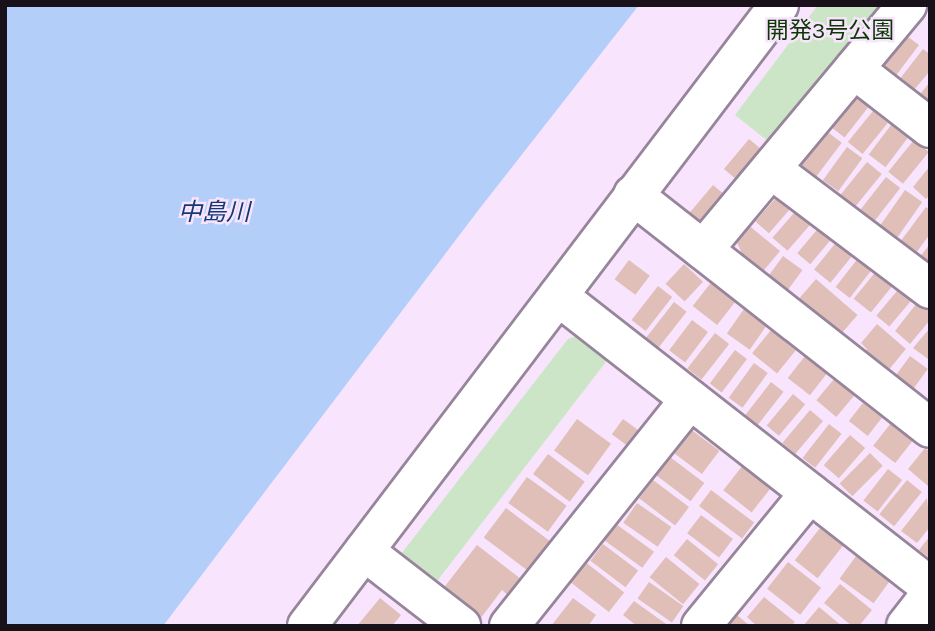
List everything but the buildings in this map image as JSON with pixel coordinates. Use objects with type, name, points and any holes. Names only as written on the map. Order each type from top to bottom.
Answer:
[{"type":"street","points":[[307,626],[779,5]]},
{"type":"street","points":[[703,250],[907,5]]},
{"type":"street","points":[[854,69],[930,128]]},
{"type":"street","points":[[771,169],[930,289]]},
{"type":"street","points":[[633,195],[930,428]]},
{"type":"street","points":[[558,296],[930,587]]},
{"type":"street","points":[[509,626],[690,399]]},
{"type":"street","points":[[701,626],[810,493]]},
{"type":"street","points":[[364,551],[461,626]]},
{"type":"street","points":[[906,626],[930,595]]},
{"type":"green space","name":"開発3号公園","points":[[818,5],[883,5],[773,145],[735,115]]},
{"type":"green space","points":[[584,334],[612,354],[431,589],[406,570],[401,554],[568,339]]},
{"type":"water","name":"中島川","points":[[5,5],[639,5],[480,208],[163,626],[5,626]]}]
